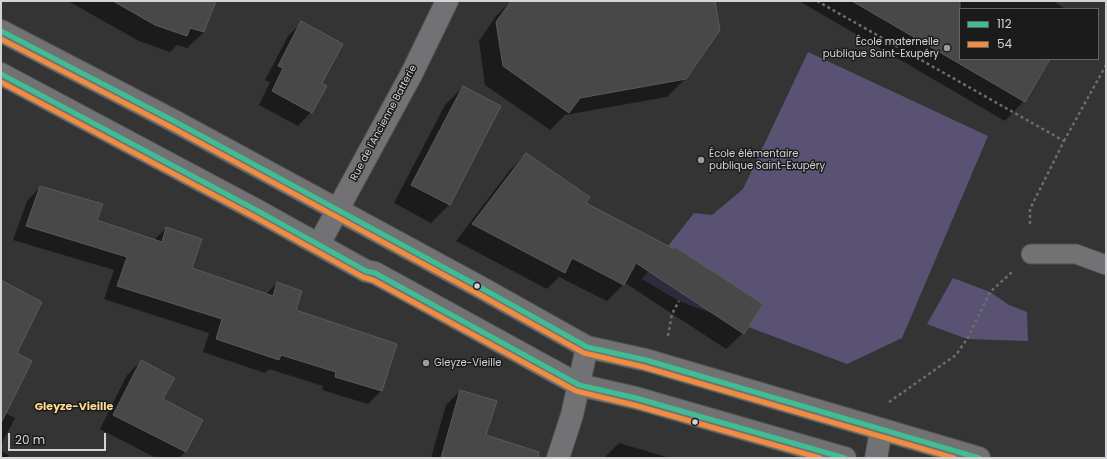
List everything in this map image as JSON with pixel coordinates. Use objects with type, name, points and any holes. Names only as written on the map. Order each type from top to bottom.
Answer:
[{"type":"street","name":"Rue de l'Ancienne Batterie","points":[[319,244],[412,73],[447,1]]},
{"type":"street","points":[[1,31],[180,125],[478,286],[587,347],[646,360],[979,458]]},
{"type":"street","points":[[1,74],[579,384],[636,398],[845,458]]},
{"type":"street","points":[[558,458],[572,415],[587,347]]},
{"type":"street","points":[[874,427],[876,458]]},
{"type":"lane","points":[[1031,254],[1076,254],[1106,265]]},
{"type":"path","points":[[817,1],[1064,141]]},
{"type":"path","points":[[874,427],[887,404],[956,355],[966,339],[990,292],[1031,254],[1030,209],[1064,141],[1106,65]]},
{"type":"path","points":[[672,314],[679,301]]},
{"type":"shaded area","points":[[808,52],[988,136],[902,338],[847,364],[679,301],[642,279],[694,213],[712,215],[743,189]]},
{"type":"shaded area","points":[[953,278],[990,292],[1009,305],[1027,312],[1028,341],[967,339],[927,324]]},
{"type":"building","points":[[113,1],[216,1],[204,32],[190,28],[187,36],[155,25]]},
{"type":"building","points":[[511,1],[715,1],[720,30],[686,79],[580,98],[569,113],[503,66],[496,22]]},
{"type":"building","name":"École maternelle publique Saint-Exupéry","points":[[852,1],[960,1],[959,60],[1049,60],[1025,102]]},
{"type":"building","points":[[301,21],[343,44],[322,83],[327,86],[312,113],[272,91],[283,68],[278,66]]},
{"type":"building","points":[[463,86],[501,106],[450,205],[411,185]]},
{"type":"building","points":[[526,153],[590,197],[586,203],[674,249],[675,247],[763,304],[744,334],[636,263],[624,285],[572,258],[565,273],[472,224]]},
{"type":"building","points":[[40,186],[103,204],[97,220],[162,242],[166,227],[202,239],[192,268],[273,296],[277,282],[302,291],[296,310],[397,344],[382,391],[335,377],[336,372],[281,355],[279,360],[216,339],[222,319],[117,286],[127,257],[26,226]]},
{"type":"building","points":[[1,280],[42,302],[17,353],[32,361],[1,423]]},
{"type":"building","points":[[141,360],[175,378],[163,399],[203,420],[186,452],[113,415]]},
{"type":"building","points":[[460,390],[497,401],[486,435],[539,452],[538,458],[441,458]]},
{"type":"transit line","name":"112","points":[[1,31],[174,121],[587,347],[646,360],[979,458]]},
{"type":"transit line","name":"54","points":[[1,39],[171,127],[584,353],[644,367],[954,458]]},
{"type":"transit line","name":"112","points":[[1,74],[258,211],[366,271],[375,273],[579,385],[636,398],[845,458]]},
{"type":"transit line","name":"54","points":[[1,82],[255,217],[363,277],[373,280],[576,391],[634,405],[820,458]]},
{"type":"place","name":"École maternelle publique Saint-Exupéry","points":[[947,48]]},
{"type":"place","name":"École élémentaire publique Saint-Exupéry","points":[[701,160]]},
{"type":"place","name":"Gleyze-Vieille","points":[[426,363]]},
{"type":"district","name":"Gleyze-Vieille","points":[[74,407]]}]
